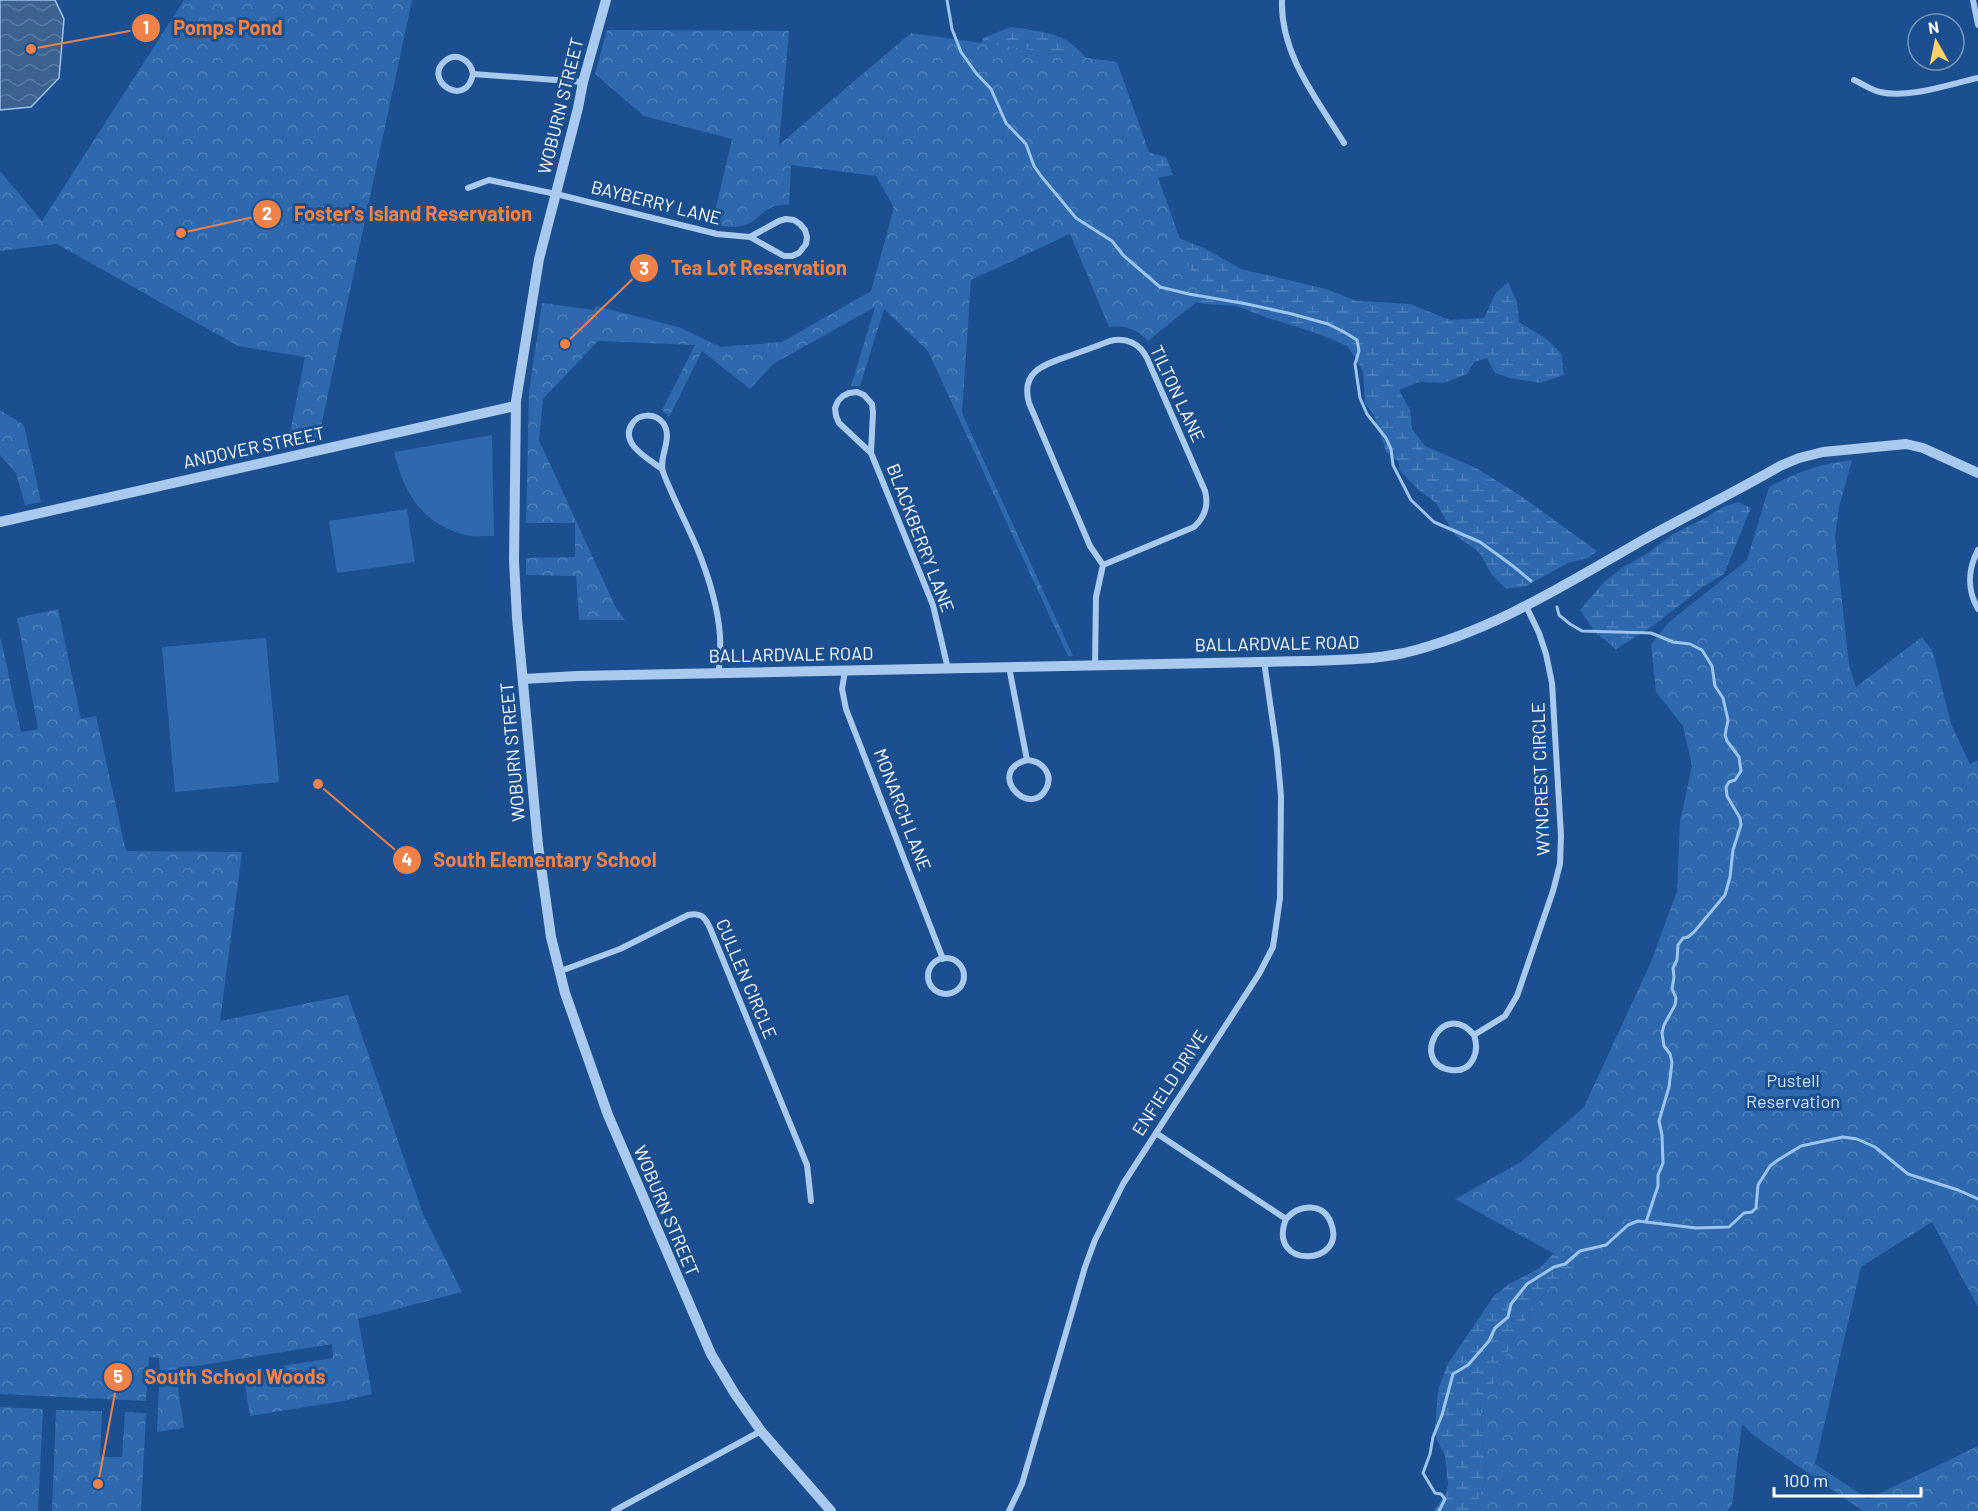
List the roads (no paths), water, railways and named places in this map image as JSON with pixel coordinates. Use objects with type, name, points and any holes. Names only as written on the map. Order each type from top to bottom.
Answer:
[{"type":"street","name":"WOBURN STREET","points":[[606,0],[538,260],[515,406],[514,561],[517,618],[544,890],[558,972],[608,1115],[693,1314],[723,1375],[761,1431],[831,1511]]},
{"type":"street","points":[[1282,0],[1284,28],[1292,53],[1305,80],[1344,143]]},
{"type":"street","points":[[1973,0],[1978,25]]},
{"type":"street","points":[[454,57],[467,61],[473,74],[466,87],[456,91],[445,87],[440,81],[439,74],[442,63],[454,57]]},
{"type":"street","points":[[473,74],[583,82]]},
{"type":"street","points":[[1854,80],[1876,91],[1896,94],[1978,78]]},
{"type":"street","name":"BAYBERRY LANE","points":[[468,188],[489,180],[556,194],[717,234],[750,237],[780,255],[788,257],[802,250],[807,237],[800,224],[786,219],[750,237]]},
{"type":"street","name":"TILTON LANE","points":[[1122,339],[1140,347],[1148,358],[1205,491],[1207,505],[1203,517],[1194,527],[1103,565],[1090,546],[1029,403],[1027,391],[1029,379],[1042,366],[1110,341],[1122,339]]},
{"type":"street","name":"BLACKBERRY LANE","points":[[870,453],[872,404],[860,393],[846,394],[836,405],[837,419],[870,453],[933,605],[948,669]]},
{"type":"street","name":"ANDOVER STREET","points":[[0,522],[515,406]]},
{"type":"street","points":[[662,469],[666,427],[661,420],[654,417],[640,417],[630,428],[631,443],[662,469],[697,547],[709,584],[720,633],[719,673]]},
{"type":"street","name":"BALLARDVALE ROAD","points":[[523,679],[577,675],[1095,666],[1373,658],[1403,653],[1477,630],[1573,582],[1657,533],[1799,458],[1823,452],[1906,444],[1923,448],[1978,473]]},
{"type":"street","points":[[1978,550],[1971,567],[1970,579],[1972,597],[1978,609]]},
{"type":"street","points":[[1095,666],[1096,597],[1103,565]]},
{"type":"street","name":"WYNCREST CIRCLE","points":[[1474,1035],[1505,1016],[1517,996],[1560,864],[1561,836],[1552,683],[1546,654],[1526,606]]},
{"type":"street","name":"ENFIELD DRIVE","points":[[1009,1511],[1022,1484],[1092,1247],[1110,1208],[1259,974],[1269,957],[1276,936],[1280,898],[1281,796],[1264,662]]},
{"type":"street","points":[[1009,667],[1027,760]]},
{"type":"street","name":"MONARCH LANE","points":[[845,671],[842,689],[846,709],[943,959]]},
{"type":"street","points":[[1027,760],[1040,763],[1048,773],[1046,788],[1039,796],[1033,798],[1020,797],[1010,782],[1012,770],[1021,761],[1027,760]]},
{"type":"street","name":"CULLEN CIRCLE","points":[[558,972],[620,949],[688,915],[697,914],[704,917],[807,1165],[811,1201]]},
{"type":"street","name":"MONARCH LANE","points":[[943,959],[959,964],[964,975],[960,987],[951,994],[939,993],[928,981],[930,969],[937,961],[943,959]]},
{"type":"street","points":[[1454,1024],[1469,1029],[1474,1035],[1477,1050],[1471,1063],[1465,1068],[1450,1070],[1437,1064],[1432,1057],[1431,1042],[1434,1034],[1440,1029],[1454,1024]]},
{"type":"street","points":[[1156,1133],[1286,1219]]},
{"type":"street","points":[[1299,1208],[1316,1208],[1324,1212],[1333,1226],[1331,1243],[1326,1250],[1312,1257],[1296,1254],[1290,1249],[1283,1235],[1286,1219],[1299,1208]]},
{"type":"street","points":[[614,1511],[761,1431]]},
{"type":"water","points":[[0,0],[55,0],[64,19],[59,78],[31,107],[0,110]]},
{"type":"waterway","points":[[947,0],[952,29],[961,52],[991,89],[1006,123],[1026,144],[1034,166],[1076,218],[1112,241],[1123,255],[1160,287],[1292,314],[1328,324],[1357,340],[1359,351],[1355,364],[1360,398],[1367,414],[1386,438],[1391,449],[1393,465],[1411,500],[1434,522],[1480,542],[1531,581]]},
{"type":"waterway","points":[[1557,607],[1559,615],[1582,631],[1651,633],[1673,642],[1690,644],[1702,650],[1712,666],[1715,686],[1723,698],[1728,720],[1725,735],[1727,741],[1739,757],[1741,771],[1726,787],[1727,796],[1740,818],[1741,825],[1733,850],[1725,895],[1694,932],[1683,938],[1678,945],[1677,960],[1673,968],[1672,989],[1676,998],[1675,1005],[1662,1033],[1664,1046],[1672,1062],[1669,1087],[1659,1121],[1663,1163],[1646,1222]]},
{"type":"waterway","points":[[1439,1511],[1445,1499],[1441,1494],[1435,1493],[1423,1473],[1453,1374],[1468,1365],[1489,1341],[1495,1328],[1508,1317],[1511,1304],[1527,1284],[1554,1267],[1565,1264],[1580,1251],[1606,1245],[1628,1225],[1638,1221],[1696,1228],[1729,1227],[1744,1213],[1752,1212],[1756,1208],[1758,1185],[1770,1166],[1801,1146],[1843,1137],[1857,1139],[1875,1147],[1908,1174],[1978,1199]]},
{"type":"place","name":"Pomps Pond","points":[[31,49]]},
{"type":"place","name":"Foster's Island Reservation","points":[[181,233]]},
{"type":"place","name":"Tea Lot Reservation","points":[[565,344]]},
{"type":"place","name":"South Elementary School","points":[[318,784]]},
{"type":"place","name":"South School Woods","points":[[98,1484]]},
{"type":"park label","name":"Pustell Reservation","points":[[1793,1091]]}]
